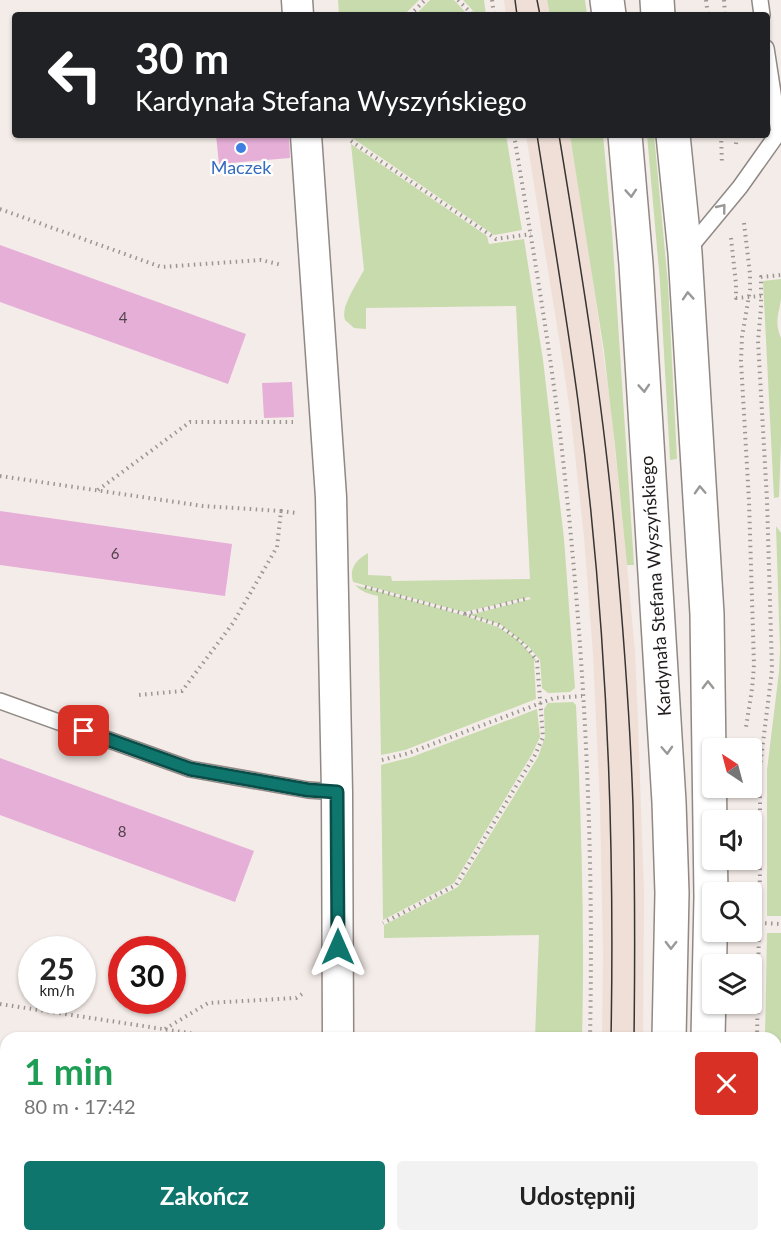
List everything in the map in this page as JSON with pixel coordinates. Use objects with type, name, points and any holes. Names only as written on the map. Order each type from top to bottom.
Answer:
[{"type":"main road","name":"Kardynała Stefana Wyszyńskiego","points":[[625,138],[636,264],[669,802],[672,893],[669,1032]]},
{"type":"main road","points":[[673,138],[685,254],[707,614],[711,875],[708,1032]]},
{"type":"street","points":[[306,138],[332,497],[338,1032]]},
{"type":"lane","points":[[685,254],[740,187],[779,132],[770,74]]},
{"type":"lane","points":[[0,701],[190,769],[308,790],[337,792]]},
{"type":"path","points":[[413,12],[425,0]]},
{"type":"path","points":[[458,0],[470,12]]},
{"type":"path","points":[[515,138],[550,360],[565,478],[576,596],[591,895],[590,1032]]},
{"type":"path","points":[[737,138],[736,157],[750,274],[750,290],[741,349],[754,665],[746,732]]},
{"type":"path","points":[[351,141],[496,239],[531,234]]},
{"type":"path","points":[[0,209],[161,267],[261,260],[288,266]]},
{"type":"path","points":[[759,882],[761,748],[772,670],[767,500],[758,341],[761,277],[781,274]]},
{"type":"path","points":[[97,491],[190,422],[302,422]]},
{"type":"path","points":[[0,476],[203,506],[281,511],[277,547],[233,623],[182,691],[139,695]]},
{"type":"path","points":[[365,587],[465,614],[499,626],[519,640],[537,660],[543,737],[535,755],[456,885],[383,923]]},
{"type":"path","points":[[465,614],[529,598]]},
{"type":"path","points":[[382,760],[409,753],[554,698],[582,696]]},
{"type":"path","points":[[762,923],[781,924]]},
{"type":"path","points":[[757,1032],[759,942]]},
{"type":"path","points":[[165,1029],[208,1003],[296,998],[306,992]]},
{"type":"path","points":[[0,1004],[183,1032]]},
{"type":"shaded area","points":[[504,0],[547,0],[549,12],[506,12]]},
{"type":"shaded area","points":[[526,138],[570,138],[610,402],[635,652],[644,893],[643,1032],[602,1032],[600,804],[593,654],[584,537],[562,357]]},
{"type":"green space","points":[[338,0],[419,0],[407,12],[339,12]]},
{"type":"green space","points":[[430,0],[454,0],[465,12],[418,12]]},
{"type":"green space","points":[[463,0],[484,0],[486,12],[474,12]]},
{"type":"green space","points":[[547,0],[585,0],[587,12],[549,12]]},
{"type":"green space","points":[[352,138],[507,138],[522,230],[494,235]]},
{"type":"green space","points":[[570,138],[603,138],[612,232],[634,565],[627,565],[604,351]]},
{"type":"green space","points":[[647,138],[654,138],[668,284],[677,459],[670,460],[660,282]]},
{"type":"green space","points":[[351,144],[487,236],[489,244],[524,239],[543,360],[564,539],[575,688],[570,692],[548,693],[542,688],[540,660],[529,647],[500,624],[470,615],[531,599],[529,597],[464,612],[353,582],[354,565],[368,553],[368,575],[391,576],[392,581],[530,579],[516,306],[366,308],[366,329],[354,328],[345,320],[345,307],[364,270]]},
{"type":"green space","points":[[781,279],[781,299],[777,323],[781,338],[781,442],[779,497],[774,498],[763,281]]},
{"type":"green space","points":[[776,526],[781,533],[781,916],[767,916],[767,770],[780,650]]},
{"type":"green space","points":[[355,585],[498,627],[518,640],[536,660],[534,661],[536,699],[405,750],[381,755],[378,596]]},
{"type":"green space","points":[[573,702],[576,705],[581,830],[582,1032],[535,1032],[539,935],[384,938],[384,925],[458,887],[538,757],[545,737],[544,709],[548,703]]},
{"type":"green space","points":[[537,709],[540,737],[532,754],[454,883],[383,920],[381,765],[412,757]]},
{"type":"green space","points":[[767,933],[781,933],[781,1032],[765,1032]]},
{"type":"building","name":"Maczek","points":[[216,138],[289,138],[290,158],[219,164]]},
{"type":"building","points":[[0,245],[246,334],[228,384],[0,302]]},
{"type":"building","points":[[292,382],[294,417],[264,418],[262,383]]},
{"type":"building","points":[[0,511],[232,544],[225,596],[0,565]]},
{"type":"building","points":[[0,758],[254,851],[235,902],[0,815]]},
{"type":"tram line","points":[[515,0],[517,12]]},
{"type":"tram line","points":[[537,0],[539,12]]},
{"type":"tram line","points":[[537,138],[578,401],[596,560],[610,799],[611,1032]]},
{"type":"tram line","points":[[559,138],[598,386],[621,604],[633,805],[634,1032]]},
{"type":"place","name":"Maczek","points":[[241,148]]},
{"type":"route","points":[[84,731],[190,769],[308,790],[337,792],[338,947]]}]
